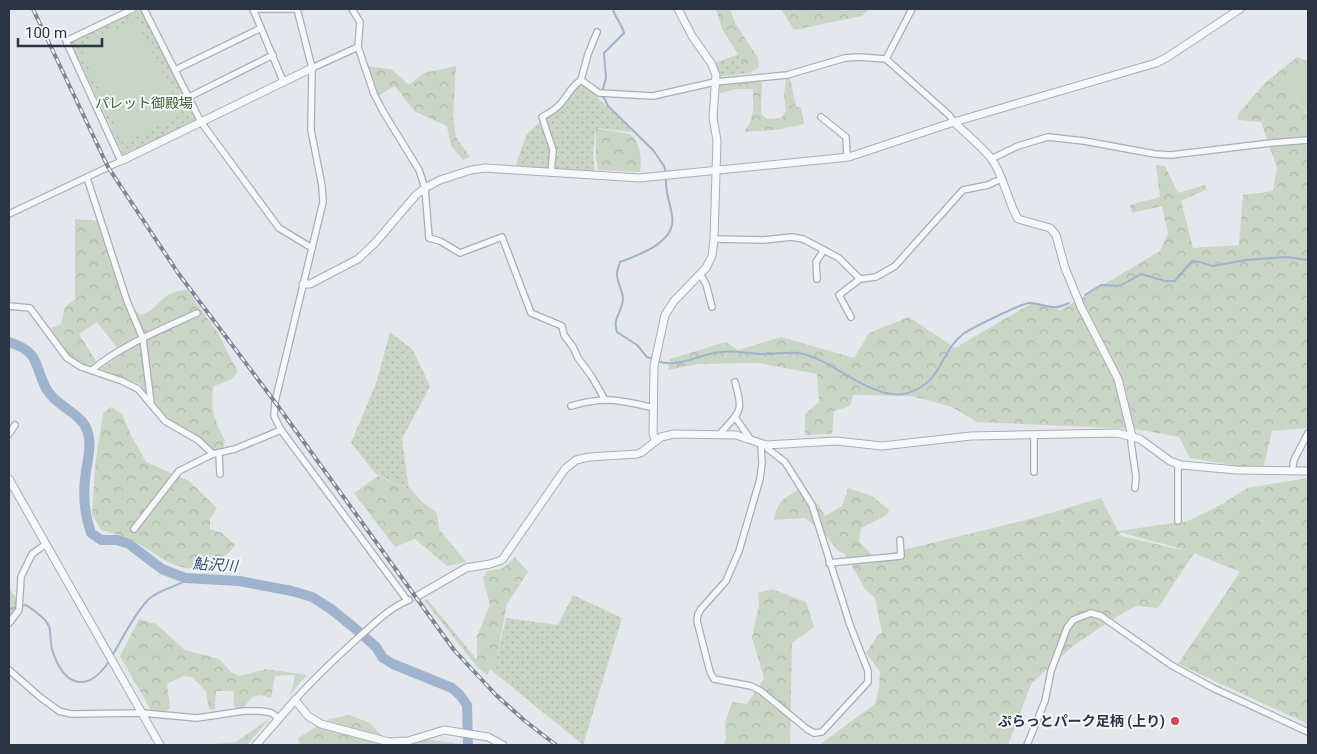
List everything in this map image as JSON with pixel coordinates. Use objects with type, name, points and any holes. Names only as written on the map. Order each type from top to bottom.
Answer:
[{"type":"street","points":[[121,161],[66,41],[133,9]]},
{"type":"street","points":[[144,9],[201,122],[279,228],[312,248]]},
{"type":"street","points":[[283,81],[253,9],[297,9],[312,68],[311,130],[322,186],[323,202],[274,416],[281,430],[408,600]]},
{"type":"street","points":[[352,9],[360,22],[358,47],[374,94],[419,170],[425,188],[429,238],[440,241],[460,253],[502,237],[531,313],[562,326],[564,335],[605,400]]},
{"type":"street","points":[[656,441],[654,434],[654,366],[665,315],[674,301],[706,268],[712,256],[714,238],[717,141],[713,117],[716,75],[711,63],[692,36],[678,9]]},
{"type":"street","points":[[886,59],[912,9]]},
{"type":"street","points":[[303,284],[310,284],[358,259],[425,188],[440,180],[471,170],[485,168],[639,178],[847,157],[954,122],[1156,63],[1240,9]]},
{"type":"street","points":[[175,70],[261,28]]},
{"type":"street","points":[[551,173],[553,150],[542,117],[554,111],[562,103],[570,88],[581,80],[588,54],[597,32]]},
{"type":"street","points":[[9,214],[87,178],[283,81],[358,47]]},
{"type":"street","points":[[189,97],[273,55]]},
{"type":"street","points":[[581,80],[599,93],[653,96],[715,82],[787,75],[845,58],[886,59],[949,115],[991,159],[1018,219],[1050,228],[1056,235],[1065,268],[1081,307],[1118,380],[1132,436],[1131,442],[1136,477],[1135,488]]},
{"type":"street","points":[[821,117],[846,137],[847,157]]},
{"type":"street","points":[[991,159],[1018,146],[1048,137],[1084,140],[1155,154],[1171,155],[1308,140]]},
{"type":"street","points":[[87,178],[127,300],[143,338],[151,405]]},
{"type":"street","points":[[851,317],[839,295],[860,279],[876,277],[895,266],[963,190],[988,185],[1001,179]]},
{"type":"street","points":[[714,238],[764,240],[792,237],[803,239],[840,258],[860,279]]},
{"type":"street","points":[[818,279],[816,262],[824,250]]},
{"type":"street","points":[[700,274],[706,284],[712,307]]},
{"type":"street","points":[[9,306],[30,308],[67,358],[81,367],[122,381],[138,389],[165,421],[198,440],[216,454],[220,474]]},
{"type":"street","points":[[92,370],[143,338],[197,313]]},
{"type":"street","points":[[720,434],[736,417],[741,406],[735,382]]},
{"type":"street","points":[[571,406],[590,400],[618,400],[654,408]]},
{"type":"street","points":[[736,417],[751,440]]},
{"type":"street","points":[[9,434],[15,425]]},
{"type":"street","points":[[134,529],[179,471],[216,454],[235,449],[281,430]]},
{"type":"street","points":[[256,745],[317,675],[396,606],[416,597],[466,568],[502,560],[565,469],[576,460],[588,457],[637,454],[666,434],[736,435],[764,444],[829,441],[888,446],[962,437],[1117,433],[1140,439],[1170,461],[1178,464],[1237,470],[1308,471]]},
{"type":"street","points":[[1293,466],[1294,460],[1308,433]]},
{"type":"street","points":[[1034,435],[1034,472]]},
{"type":"street","points":[[764,444],[785,462],[812,505],[829,563],[868,671],[868,682],[822,732],[814,733],[761,691],[751,686],[714,679],[710,672],[698,622],[698,614],[726,581],[739,551],[760,479],[764,444]]},
{"type":"street","points":[[1178,464],[1178,521]]},
{"type":"street","points":[[9,479],[160,745]]},
{"type":"street","points":[[829,563],[901,556],[900,540]]},
{"type":"street","points":[[9,623],[19,610],[21,577],[32,554],[46,544]]},
{"type":"street","points":[[1027,745],[1044,701],[1051,671],[1067,628],[1073,620],[1090,612],[1101,616],[1171,665],[1213,688],[1308,732]]},
{"type":"street","points":[[9,670],[59,711],[71,714],[142,713],[198,718],[244,711],[261,711],[272,713],[278,719]]},
{"type":"street","points":[[295,700],[308,716],[321,724],[389,742],[408,741],[444,730],[488,737],[503,745]]},
{"type":"green space","points":[[716,9],[730,9],[735,23],[758,58],[759,67],[750,73],[722,29]]},
{"type":"green space","points":[[781,9],[869,9],[862,16],[794,30]]},
{"type":"green space","name":"パレット御殿場","points":[[141,10],[200,123],[126,160],[71,42]]},
{"type":"green space","name":"パレット御殿場","points":[[136,20],[183,114],[123,143],[80,46]]},
{"type":"green space","points":[[739,54],[750,73],[716,77],[712,64]]},
{"type":"green space","points":[[1297,57],[1308,61],[1308,66],[1287,87],[1308,115],[1308,428],[1272,431],[1263,470],[1190,458],[1179,437],[1136,429],[977,422],[952,407],[912,396],[853,395],[850,406],[834,411],[832,434],[805,435],[805,414],[819,402],[817,374],[758,363],[698,364],[668,370],[670,359],[726,342],[738,350],[781,337],[854,358],[869,333],[909,317],[955,348],[1032,303],[1061,310],[1160,251],[1168,233],[1162,206],[1132,213],[1130,205],[1160,197],[1156,165],[1165,166],[1178,193],[1205,185],[1207,189],[1181,201],[1193,248],[1239,245],[1243,195],[1273,191],[1277,168],[1261,122],[1238,120],[1238,114],[1265,83]]},
{"type":"green space","points":[[1308,64],[1308,114],[1287,87],[1298,71]]},
{"type":"green space","points":[[368,66],[391,69],[409,85],[424,73],[456,66],[453,117],[456,137],[470,157],[463,160],[451,146],[447,126],[414,111],[395,86],[377,96]]},
{"type":"green space","points":[[790,78],[796,107],[801,107],[804,124],[775,130],[745,132],[752,116],[753,89],[737,89],[717,94],[719,82],[757,80],[762,83],[761,114],[767,119],[781,118],[786,111],[784,95],[786,79]]},
{"type":"green space","points":[[580,81],[631,132],[596,128],[593,153],[595,173],[515,168],[526,135]]},
{"type":"green space","points":[[596,128],[625,133],[634,138],[640,152],[640,172],[598,170]]},
{"type":"green space","points":[[75,219],[99,221],[124,301],[141,315],[148,312],[170,294],[187,290],[218,333],[238,371],[232,379],[214,386],[213,407],[218,427],[225,440],[223,448],[213,451],[171,423],[140,384],[100,369],[122,354],[97,322],[79,334],[96,361],[88,367],[65,354],[51,328],[61,324],[65,307],[75,299]]},
{"type":"green space","points":[[390,332],[413,350],[430,386],[402,439],[409,490],[376,474],[351,443],[377,381]]},
{"type":"green space","points":[[111,407],[122,414],[146,462],[189,481],[217,508],[210,519],[210,529],[222,533],[235,545],[228,554],[200,568],[178,566],[168,562],[138,543],[101,530],[92,514],[95,467],[103,413]]},
{"type":"green space","points":[[378,476],[409,490],[409,487],[421,501],[437,513],[439,529],[466,562],[447,566],[415,539],[395,547],[354,493]]},
{"type":"green space","points":[[1308,478],[1308,724],[1178,664],[1240,572],[1194,553],[1158,608],[1136,606],[1116,617],[1073,646],[1031,684],[1008,745],[819,745],[875,704],[880,672],[866,653],[878,635],[882,633],[875,598],[865,589],[845,554],[838,551],[824,533],[805,518],[774,520],[780,504],[791,494],[802,489],[818,505],[825,516],[842,506],[848,488],[872,496],[889,510],[887,515],[861,528],[859,541],[874,557],[1030,519],[1101,498],[1118,531],[1188,521],[1224,503],[1247,488]],"holes":[[[1119,532],[1182,549],[1121,536]]]},
{"type":"green space","points":[[515,557],[528,572],[507,604],[497,657],[487,675],[477,667],[424,600],[427,599],[477,660],[477,636],[490,605],[483,578],[487,571],[503,568]]},
{"type":"green space","points":[[9,589],[15,596],[17,613],[9,615]]},
{"type":"green space","points":[[772,589],[806,602],[814,627],[792,643],[790,745],[724,745],[726,739],[725,723],[732,702],[747,704],[764,678],[752,638],[759,604],[758,593]]},
{"type":"green space","points":[[573,595],[622,618],[583,745],[490,669],[497,657],[506,618],[558,625]]},
{"type":"green space","points":[[139,619],[156,624],[185,650],[219,659],[232,673],[240,676],[266,669],[307,675],[286,698],[292,690],[295,675],[275,676],[271,698],[261,695],[252,697],[244,707],[235,709],[233,691],[216,691],[215,710],[209,709],[206,691],[192,677],[183,676],[167,684],[170,708],[165,713],[153,714],[120,656]]},
{"type":"green space","points":[[349,715],[370,723],[387,741],[424,739],[469,745],[300,745],[298,738],[329,719]]},
{"type":"green space","points":[[270,718],[247,745],[202,745],[236,742]]},
{"type":"waterway","points":[[613,9],[624,33],[604,53],[606,78],[603,96],[608,106],[653,150],[666,172]]},
{"type":"waterway","points":[[653,359],[647,357],[637,345],[617,332],[616,322],[623,303],[617,272],[620,262],[637,256],[655,246],[669,233],[672,225],[672,216],[666,177]]},
{"type":"waterway","points":[[1085,295],[1101,285],[1120,286],[1141,274],[1165,281],[1175,281],[1192,261],[1213,266],[1246,260],[1286,257],[1308,260]]},
{"type":"waterway","points":[[657,361],[665,363],[681,362],[712,353],[725,352],[799,353],[825,363],[881,392],[908,393],[928,382],[955,342],[968,331],[1005,312],[1028,303],[1056,307],[1069,303]]},
{"type":"waterway","name":"鮎沢川","points":[[9,342],[20,346],[32,355],[51,396],[74,414],[87,430],[89,448],[84,500],[91,533],[101,540],[117,540],[129,544],[162,569],[185,578],[239,581],[292,591],[312,597],[331,609],[357,630],[376,647],[383,658],[393,664],[452,688],[460,695],[467,705],[468,745]]},
{"type":"waterway","points":[[112,656],[133,619],[148,600],[189,578]]},
{"type":"waterway","points":[[9,609],[26,605],[45,620],[49,626],[52,649],[57,662],[62,671],[76,682],[84,682],[93,678],[110,660]]},
{"type":"railway","points":[[33,9],[108,167],[178,273],[275,402],[454,650],[496,695],[556,745]]},
{"type":"place","name":"ぷらっとパーク足柄 (上り)","points":[[1175,721]]}]
